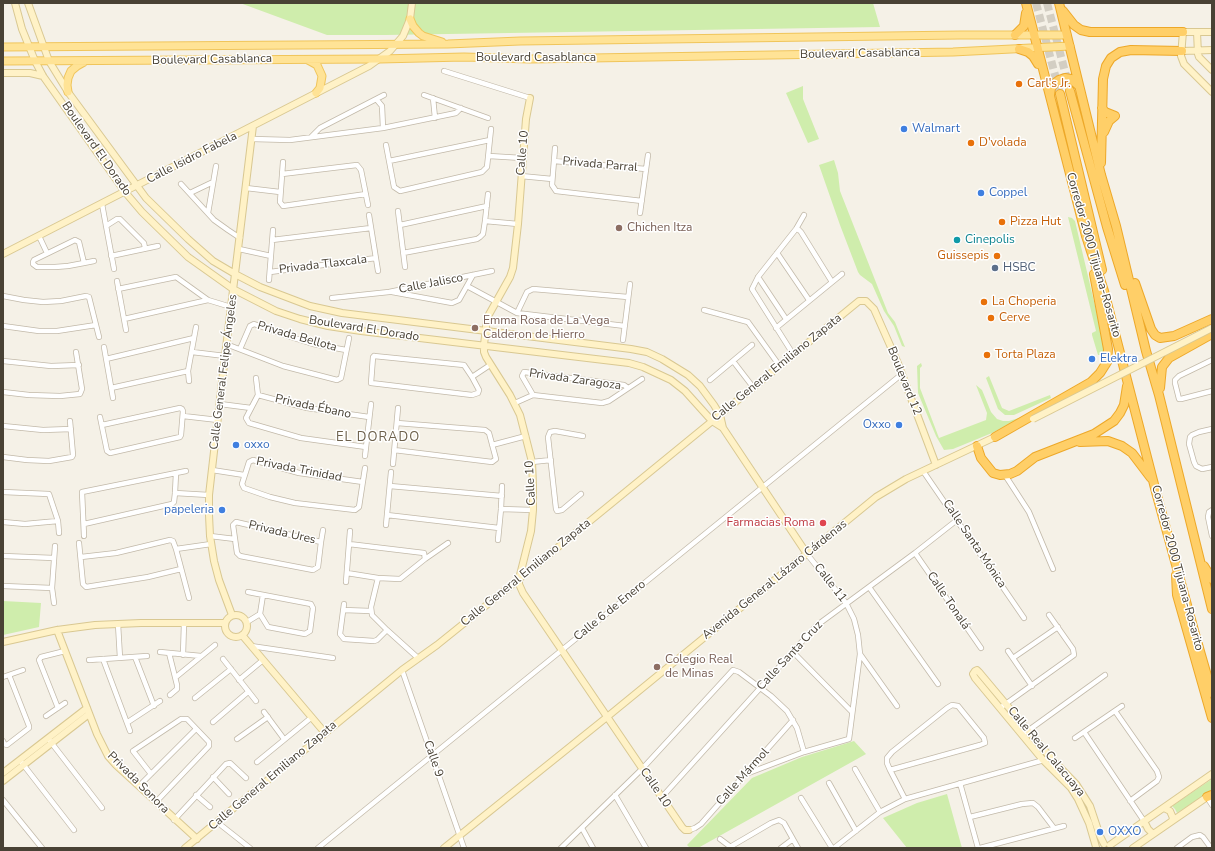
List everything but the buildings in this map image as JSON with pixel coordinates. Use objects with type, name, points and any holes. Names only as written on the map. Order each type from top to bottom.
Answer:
[{"type":"highway","points":[[1015,35],[1024,26],[1026,20],[1026,4]]},
{"type":"highway","name":"Corredor 2000 Tijuana-Rosarito","points":[[1026,4],[1033,36],[1050,95],[1086,236],[1104,291],[1154,483],[1212,693]]},
{"type":"highway","points":[[1060,6],[1074,25],[1081,30],[1090,32],[1183,32]]},
{"type":"highway","name":"Corredor 2000 Tijuana-Rosarito","points":[[1060,6],[1101,175],[1116,226],[1146,351],[1159,395],[1212,609]]},
{"type":"highway","points":[[1019,49],[1028,52],[1033,56],[1044,74]]},
{"type":"highway","points":[[1101,175],[1103,79],[1106,66],[1111,58],[1120,52],[1131,50],[1182,51]]},
{"type":"highway","points":[[1050,95],[1051,88],[1055,83],[1065,78],[1071,79],[1080,87]]},
{"type":"highway","points":[[1070,91],[1107,227],[1146,351]]},
{"type":"highway","points":[[1060,94],[1093,230],[1120,351]]},
{"type":"highway","points":[[1102,108],[1105,112],[1115,116],[1108,121],[1102,138]]},
{"type":"highway","points":[[1116,226],[1147,319],[1151,330],[1155,335],[1160,338],[1174,336],[1212,319]]},
{"type":"highway","points":[[995,438],[1091,382],[1100,373],[1107,362],[1107,339],[1086,236]]},
{"type":"highway","points":[[1159,395],[1160,372],[1165,361],[1173,354],[1212,334]]},
{"type":"highway","points":[[976,446],[981,458],[993,473],[1005,475],[1017,471],[1042,453],[1075,442],[1105,428],[1114,421],[1124,405],[1127,379]]},
{"type":"highway","points":[[1075,442],[1108,441],[1122,446],[1132,453],[1154,483]]},
{"type":"highway","points":[[1201,561],[1212,578]]},
{"type":"highway","points":[[1177,568],[1177,595],[1212,718]]},
{"type":"main road","name":"Boulevard El Dorado","points":[[15,3],[34,61],[125,192],[142,212],[188,257],[233,289],[276,311],[314,322],[361,331],[629,363],[658,373],[676,384],[685,391],[712,421]]},
{"type":"main road","name":"Boulevard El Dorado","points":[[28,3],[49,61],[68,92],[146,198],[213,261],[260,287],[310,306],[336,312],[647,352],[662,359],[688,375],[700,386],[720,414]]},
{"type":"main road","points":[[398,44],[410,19],[412,3]]},
{"type":"main road","points":[[410,19],[413,26],[423,36],[448,44]]},
{"type":"main road","points":[[1212,32],[1183,32],[1181,56],[1184,64],[1212,92]]},
{"type":"main road","points":[[1197,32],[1197,51],[1199,57],[1212,70]]},
{"type":"main road","name":"Boulevard Casablanca","points":[[3,47],[448,44],[520,41],[1067,35]]},
{"type":"main road","name":"Calle Isidro Fabela","points":[[3,254],[369,66],[398,44]]},
{"type":"main road","name":"Boulevard Casablanca","points":[[3,62],[464,57],[538,59],[953,52],[1070,46]]},
{"type":"main road","points":[[1182,51],[1212,50]]},
{"type":"main road","points":[[306,59],[317,65],[322,76],[320,88],[316,93]]},
{"type":"main road","points":[[68,92],[68,78],[72,71],[76,66],[90,61]]},
{"type":"main road","points":[[3,73],[30,72],[43,76]]},
{"type":"main road","name":"Calle 10","points":[[530,98],[522,158],[518,224],[513,268],[510,277],[487,318],[484,345],[484,352],[490,365],[515,403],[526,436],[532,462],[533,510],[531,531],[519,584],[523,593],[682,827],[685,830],[689,830]]},
{"type":"main road","name":"Calle General Felipe Ángeles","points":[[232,615],[219,580],[211,544],[209,496],[253,126]]},
{"type":"main road","name":"Calle General Emiliano Zapata","points":[[185,848],[325,732],[519,579],[779,365],[855,304],[866,301]]},
{"type":"main road","name":"Boulevard 12","points":[[866,301],[874,309],[902,374],[936,465]]},
{"type":"main road","name":"Avenida General Lázaro Cárdenas","points":[[444,848],[876,497],[923,471],[995,438],[1212,328]]},
{"type":"main road","name":"Calle 11","points":[[720,414],[723,428],[807,554]]},
{"type":"main road","name":"Calle 11","points":[[712,421],[723,428]]},
{"type":"main road","points":[[232,615],[239,615],[247,622],[247,630],[242,636],[231,636],[226,631],[225,624],[232,615]]},
{"type":"main road","points":[[3,642],[83,626],[184,623],[225,624]]},
{"type":"main road","name":"Privada Sonora","points":[[57,630],[102,746],[108,756],[174,820],[197,839]]},
{"type":"main road","points":[[242,636],[325,732]]},
{"type":"main road","name":"Calle Real Calacuaya","points":[[1096,847],[1089,823],[1071,788],[1043,760],[973,673],[976,671],[979,672],[1051,758],[1076,784],[1090,806],[1100,836],[1110,845]]},
{"type":"main road","points":[[3,782],[22,763],[88,711]]},
{"type":"main road","points":[[3,773],[22,763]]},
{"type":"main road","points":[[1096,847],[1110,845],[1212,774]]},
{"type":"main road","points":[[1133,848],[1209,796]]},
{"type":"main road","points":[[1164,808],[1170,811],[1173,818],[1172,821]]},
{"type":"main road","points":[[1144,821],[1148,829],[1154,834]]},
{"type":"street","points":[[444,71],[530,98]]},
{"type":"street","points":[[311,137],[320,128],[377,100],[384,95]]},
{"type":"street","points":[[424,95],[488,118]]},
{"type":"street","points":[[433,98],[435,118]]},
{"type":"street","points":[[377,100],[382,106],[383,128]]},
{"type":"street","points":[[252,139],[290,140],[383,128],[456,113],[460,108]]},
{"type":"street","points":[[386,145],[394,187],[400,191],[482,172],[487,167],[491,129]]},
{"type":"street","points":[[389,161],[490,140]]},
{"type":"street","name":"Privada Parral","points":[[555,148],[552,185],[556,191],[642,201]]},
{"type":"street","name":"Privada Parral","points":[[640,213],[648,155]]},
{"type":"street","points":[[489,156],[522,158]]},
{"type":"street","name":"Privada Parral","points":[[554,161],[646,170]]},
{"type":"street","points":[[283,162],[280,192],[280,202],[283,206],[366,194]]},
{"type":"street","points":[[282,174],[356,165],[361,170],[368,206]]},
{"type":"street","points":[[208,213],[216,166]]},
{"type":"street","name":"Privada Parral","points":[[521,176],[552,178]]},
{"type":"street","points":[[190,193],[213,182]]},
{"type":"street","points":[[181,184],[221,226],[240,238]]},
{"type":"street","points":[[246,188],[280,192]]},
{"type":"street","points":[[404,253],[477,239],[483,234],[488,194]]},
{"type":"street","points":[[102,204],[114,269]]},
{"type":"street","points":[[400,225],[487,206]]},
{"type":"street","points":[[398,211],[406,267]]},
{"type":"street","name":"Privada Tlaxcala","points":[[370,215],[378,271]]},
{"type":"street","points":[[793,354],[753,292],[753,286],[758,277],[796,229],[804,215]]},
{"type":"street","points":[[106,226],[120,219],[144,243],[145,248]]},
{"type":"street","points":[[485,221],[518,224]]},
{"type":"street","points":[[272,240],[372,228]]},
{"type":"street","points":[[796,229],[801,232],[832,282]]},
{"type":"street","name":"Privada Tlaxcala","points":[[269,280],[273,230]]},
{"type":"street","points":[[39,236],[47,253]]},
{"type":"street","points":[[84,263],[77,240],[47,253],[33,262],[34,266],[55,267],[84,263],[94,261]]},
{"type":"street","points":[[111,256],[158,246]]},
{"type":"street","name":"Privada Tlaxcala","points":[[239,249],[271,256]]},
{"type":"street","points":[[777,253],[809,300]]},
{"type":"street","name":"Privada Tlaxcala","points":[[270,272],[376,258]]},
{"type":"street","name":"Calle Jalisco","points":[[332,298],[389,292],[492,271]]},
{"type":"street","points":[[776,328],[842,274]]},
{"type":"street","name":"Calle Jalisco","points":[[389,292],[452,303],[459,300],[473,276]]},
{"type":"street","points":[[118,289],[176,277],[208,300],[231,307]]},
{"type":"street","points":[[758,277],[786,319]]},
{"type":"street","points":[[117,281],[126,330]]},
{"type":"street","points":[[623,340],[630,284]]},
{"type":"street","name":"Calle Jalisco","points":[[467,286],[496,302]]},
{"type":"street","points":[[517,313],[527,292],[533,289],[628,298]]},
{"type":"street","points":[[3,296],[43,302],[61,301],[86,296],[90,299],[99,337]]},
{"type":"street","points":[[124,319],[208,300]]},
{"type":"street","points":[[496,302],[517,313],[625,326]]},
{"type":"street","points":[[704,310],[748,322],[779,365]]},
{"type":"street","name":"Privada Bellota","points":[[240,349],[250,326],[254,324],[313,344],[346,350]]},
{"type":"street","points":[[3,326],[39,331],[57,331],[96,325]]},
{"type":"street","points":[[189,380],[188,371],[196,327]]},
{"type":"street","points":[[106,359],[194,338]]},
{"type":"street","name":"Privada Bellota","points":[[226,344],[283,366],[337,380],[341,378],[349,338]]},
{"type":"street","points":[[710,380],[752,345]]},
{"type":"street","points":[[104,346],[113,398]]},
{"type":"street","points":[[3,392],[52,396],[80,394],[82,389],[76,352]]},
{"type":"street","points":[[192,352],[225,356]]},
{"type":"street","points":[[373,356],[461,364],[466,367],[472,377],[478,393],[472,395],[371,383],[370,381],[373,356]]},
{"type":"street","points":[[1212,360],[1179,376],[1175,380],[1179,397],[1181,399],[1212,391]]},
{"type":"street","points":[[3,361],[51,366],[78,365]]},
{"type":"street","points":[[733,361],[753,387]]},
{"type":"street","points":[[472,377],[490,365]]},
{"type":"street","points":[[111,388],[188,371]]},
{"type":"street","name":"Privada Zaragoza","points":[[533,395],[522,376],[524,372],[624,385],[628,388]]},
{"type":"street","name":"Calle 6 de Enero","points":[[318,848],[562,651],[762,486],[902,374]]},
{"type":"street","name":"Privada Ébano","points":[[251,408],[258,395],[256,378]]},
{"type":"street","name":"Privada Zaragoza","points":[[515,403],[533,395],[602,404],[642,379]]},
{"type":"street","name":"Privada Ébano","points":[[258,395],[307,408],[369,418]]},
{"type":"street","points":[[220,404],[251,408],[246,418],[249,423],[301,438],[366,447]]},
{"type":"street","name":"Privada Ébano","points":[[365,456],[371,404]]},
{"type":"street","points":[[100,417],[107,451],[110,453],[178,438],[181,435],[184,416],[182,409],[180,408],[102,425]]},
{"type":"street","points":[[393,464],[398,408]]},
{"type":"street","points":[[184,416],[218,420]]},
{"type":"street","points":[[3,457],[49,461],[69,459],[73,455],[70,420]]},
{"type":"street","points":[[394,450],[492,462],[496,459],[489,433],[485,430],[397,423]]},
{"type":"street","points":[[3,426],[43,430],[71,429]]},
{"type":"street","points":[[1212,429],[1195,434],[1190,437],[1189,440],[1196,466],[1202,469],[1212,467]]},
{"type":"street","points":[[581,494],[562,510],[557,511],[555,507],[548,437],[550,432],[555,430],[584,436]]},
{"type":"street","points":[[492,446],[526,436]]},
{"type":"street","name":"Privada Trinidad","points":[[362,482],[299,473],[253,460],[248,462],[242,484],[244,488],[270,497],[355,510],[359,507],[364,468]]},
{"type":"street","points":[[532,462],[551,460]]},
{"type":"street","name":"Privada Trinidad","points":[[212,470],[244,475]]},
{"type":"street","points":[[84,536],[82,494],[84,491],[186,471]]},
{"type":"street","name":"Calle Santa Mónica","points":[[923,471],[1024,618]]},
{"type":"street","points":[[386,525],[391,472]]},
{"type":"street","points":[[84,524],[169,506],[174,502],[176,473]]},
{"type":"street","points":[[1005,475],[1029,512],[1054,569]]},
{"type":"street","points":[[390,486],[502,496]]},
{"type":"street","points":[[498,540],[502,486]]},
{"type":"street","points":[[3,492],[49,494],[58,521],[59,533]]},
{"type":"street","points":[[175,493],[209,496]]},
{"type":"street","points":[[501,509],[533,510]]},
{"type":"street","points":[[1212,510],[1209,512],[1208,517],[1212,536]]},
{"type":"street","points":[[387,515],[500,528]]},
{"type":"street","name":"Calle Santa Cruz","points":[[662,797],[816,626],[915,553],[956,520]]},
{"type":"street","points":[[3,522],[25,524],[58,521]]},
{"type":"street","name":"Privada Ures","points":[[322,542],[236,522],[233,525],[237,553],[240,556],[313,570],[318,567],[322,542],[323,530]]},
{"type":"street","points":[[346,582],[350,531]]},
{"type":"street","name":"Privada Ures","points":[[210,536],[235,539]]},
{"type":"street","points":[[81,557],[116,552],[170,540],[174,543],[176,549],[189,598]]},
{"type":"street","points":[[79,543],[83,584],[86,587],[148,577],[181,569]]},
{"type":"street","points":[[347,573],[378,578],[400,579],[448,543]]},
{"type":"street","points":[[176,549],[211,544]]},
{"type":"street","points":[[349,544],[424,553],[425,559]]},
{"type":"street","points":[[54,603],[52,588],[55,546]]},
{"type":"street","name":"Calle Tonalá","points":[[915,553],[981,648]]},
{"type":"street","name":"Calle 11","points":[[804,752],[849,739],[860,654],[858,635],[854,619],[846,603],[807,554]]},
{"type":"street","points":[[3,556],[54,558]]},
{"type":"street","points":[[378,578],[371,611],[375,619],[418,658]]},
{"type":"street","points":[[3,586],[52,588]]},
{"type":"street","points":[[869,587],[938,684]]},
{"type":"street","points":[[248,592],[311,604],[314,608],[310,631],[305,634],[268,627],[260,614],[263,595]]},
{"type":"street","points":[[344,604],[340,634],[344,639],[374,641],[377,640],[386,630]]},
{"type":"street","points":[[343,610],[371,611]]},
{"type":"street","points":[[247,622],[260,614]]},
{"type":"street","points":[[1000,708],[1074,656],[1073,649],[1049,615]]},
{"type":"street","points":[[183,654],[184,623]]},
{"type":"street","points":[[118,624],[120,658]]},
{"type":"street","points":[[1013,658],[1058,627]]},
{"type":"street","points":[[176,678],[215,645]]},
{"type":"street","points":[[251,646],[333,658]]},
{"type":"street","points":[[58,708],[39,660],[41,657],[65,651]]},
{"type":"street","points":[[1008,651],[1032,686]]},
{"type":"street","points":[[160,652],[201,656]]},
{"type":"street","points":[[793,652],[852,712]]},
{"type":"street","points":[[169,653],[176,678],[177,689],[170,695]]},
{"type":"street","points":[[860,654],[897,706]]},
{"type":"street","points":[[89,660],[147,656]]},
{"type":"street","points":[[135,657],[154,706]]},
{"type":"street","points":[[103,659],[128,722],[130,731]]},
{"type":"street","points":[[223,660],[256,702]]},
{"type":"street","points":[[239,680],[263,660]]},
{"type":"street","points":[[195,698],[231,669]]},
{"type":"street","points":[[3,677],[23,670]]},
{"type":"street","name":"Calle 9","points":[[402,670],[464,848]]},
{"type":"street","points":[[562,848],[642,769],[733,670],[739,672],[779,702],[787,711],[800,736],[804,752],[746,774]]},
{"type":"street","points":[[3,741],[4,744],[8,745],[29,728],[9,675]]},
{"type":"street","points":[[1022,735],[1105,675]]},
{"type":"street","points":[[213,722],[248,692]]},
{"type":"street","points":[[128,722],[160,701]]},
{"type":"street","points":[[46,716],[65,702]]},
{"type":"street","points":[[890,770],[978,746],[983,744],[985,741],[984,738],[960,708],[954,704],[947,708],[892,752],[886,760],[890,770],[905,799]]},
{"type":"street","points":[[1076,738],[1122,706]]},
{"type":"street","points":[[1115,711],[1160,777],[1157,781],[1130,801]]},
{"type":"street","points":[[264,712],[284,739]]},
{"type":"street","points":[[237,739],[268,717]]},
{"type":"street","points":[[257,762],[312,718]]},
{"type":"street","points":[[150,774],[133,751],[181,720],[187,719],[209,742],[209,746],[156,802]]},
{"type":"street","name":"Calle Mármol","points":[[689,830],[700,824],[793,720]]},
{"type":"street","points":[[139,786],[196,729]]},
{"type":"street","points":[[1084,732],[1144,821]]},
{"type":"street","points":[[50,741],[102,808]]},
{"type":"street","points":[[801,798],[833,848],[880,812],[905,799],[960,782],[1051,758]]},
{"type":"street","points":[[22,763],[74,830]]},
{"type":"street","points":[[174,820],[213,777],[228,763],[230,763],[246,778]]},
{"type":"street","points":[[855,769],[880,812]]},
{"type":"street","points":[[213,777],[229,794]]},
{"type":"street","points":[[829,782],[856,831]]},
{"type":"street","points":[[960,782],[979,848],[1064,826]]},
{"type":"street","points":[[196,795],[210,807]]},
{"type":"street","points":[[615,795],[646,848]]},
{"type":"street","points":[[1209,796],[1212,805]]},
{"type":"street","points":[[3,800],[42,848]]},
{"type":"street","points":[[970,817],[1022,804],[1033,803],[1038,807],[1054,828]]},
{"type":"street","points":[[720,839],[731,847],[774,821],[779,820],[784,823],[798,848]]},
{"type":"street","points":[[217,822],[250,848]]},
{"type":"street","points":[[582,828],[593,848]]},
{"type":"street","points":[[1177,848],[1192,838],[1200,835],[1211,848]]},
{"type":"street","points":[[781,848],[793,839]]},
{"type":"green space","points":[[240,3],[873,3],[880,27],[327,35]]},
{"type":"green space","points":[[803,86],[803,99],[819,139],[808,143],[786,93]]},
{"type":"green space","points":[[834,160],[838,173],[840,191],[888,313],[895,322],[905,347],[902,346],[894,326],[884,311],[872,284],[858,272],[840,225],[819,165]]},
{"type":"green space","points":[[1068,217],[1075,221],[1104,344],[1104,353],[1102,355],[1098,355],[1092,335],[1092,333],[1096,331]]},
{"type":"green space","points":[[921,363],[920,388],[939,438],[986,420],[987,413],[976,385],[982,390],[991,412],[997,419],[1009,421],[1022,417],[992,433],[953,449],[944,450],[936,436],[918,393],[917,366]]},
{"type":"green space","points":[[989,376],[1002,408],[1009,411],[1050,395],[1051,398],[1014,415],[1005,415],[998,409],[986,378]]},
{"type":"green space","points":[[3,601],[41,603],[39,627],[3,635]]},
{"type":"green space","points":[[854,741],[866,754],[698,848],[690,848],[687,845],[752,778],[802,757]]},
{"type":"green space","points":[[1212,779],[1212,790],[1177,813],[1172,806]]},
{"type":"green space","points":[[947,794],[962,848],[907,848],[883,818],[917,803]]},
{"type":"tunnel","points":[[1036,3],[1060,94]]},
{"type":"tunnel","points":[[1047,3],[1070,91]]},
{"type":"place","name":"Carl's Jr.","points":[[1019,84]]},
{"type":"place","name":"Walmart","points":[[904,129]]},
{"type":"place","name":"D'volada","points":[[971,143]]},
{"type":"place","name":"Coppel","points":[[981,193]]},
{"type":"place","name":"Pizza Hut","points":[[1002,222]]},
{"type":"place","name":"Chichen Itza","points":[[619,228]]},
{"type":"place","name":"Cinepolis","points":[[957,240]]},
{"type":"place","name":"Guissepis","points":[[997,256]]},
{"type":"place","name":"HSBC","points":[[995,268]]},
{"type":"place","name":"La Choperia","points":[[984,302]]},
{"type":"place","name":"Cerve","points":[[991,318]]},
{"type":"place","name":"Emma Rosa de La Vega Calderon de Hierro","points":[[475,328]]},
{"type":"place","name":"Torta Plaza","points":[[987,355]]},
{"type":"place","name":"Elektra","points":[[1092,359]]},
{"type":"place","name":"Oxxo","points":[[899,425]]},
{"type":"place","name":"oxxo","points":[[236,445]]},
{"type":"place","name":"papeleria","points":[[222,510]]},
{"type":"place","name":"Farmacias Roma","points":[[823,523]]},
{"type":"place","name":"Colegio Real de Minas","points":[[657,667]]},
{"type":"place","name":"OXXO","points":[[1100,832]]},
{"type":"district","name":"EL DORADO","points":[[378,438]]}]
